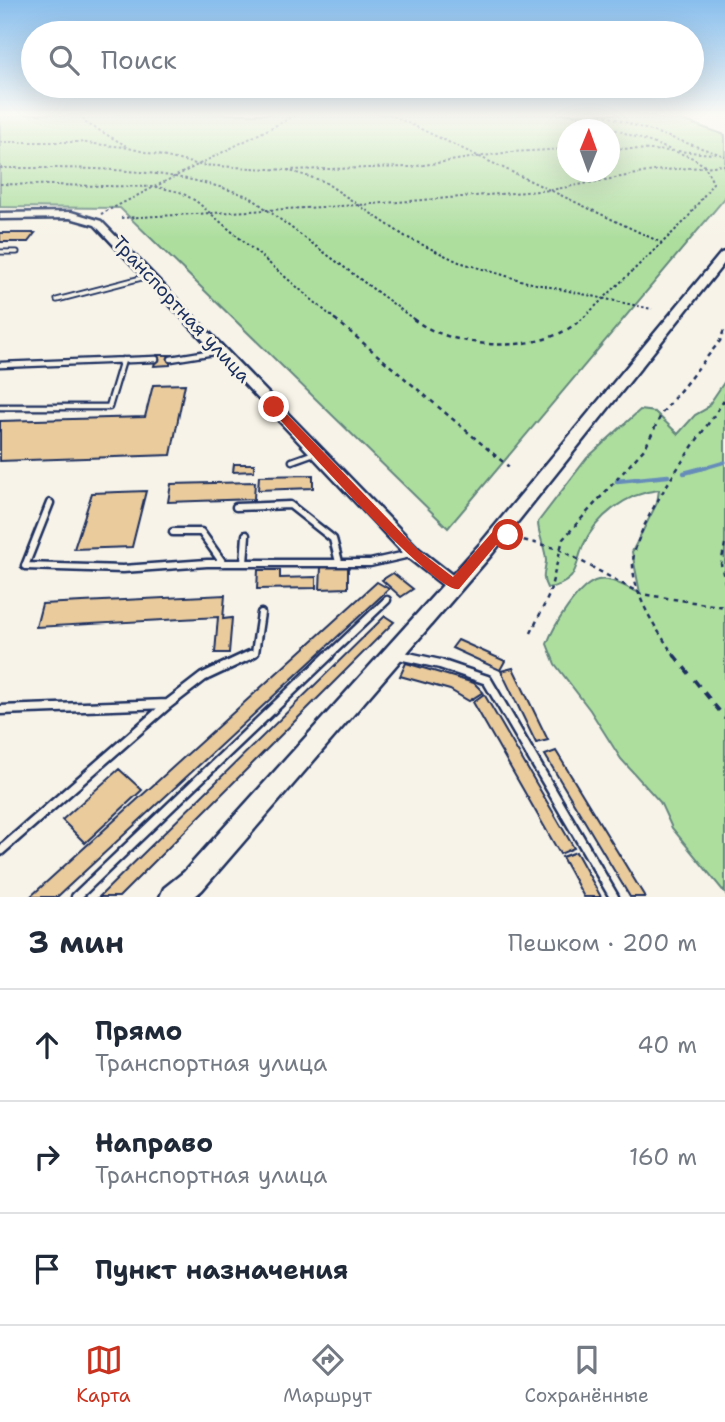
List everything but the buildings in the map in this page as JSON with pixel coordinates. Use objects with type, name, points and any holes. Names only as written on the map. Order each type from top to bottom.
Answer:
[{"type":"main road","points":[[184,892],[454,585],[725,255]]},
{"type":"street","points":[[0,216],[56,215],[88,218]]},
{"type":"street","name":"Транспортная улица","points":[[88,218],[107,231],[413,553],[454,585]]},
{"type":"lane","points":[[0,252],[17,252]]},
{"type":"lane","points":[[57,300],[149,276]]},
{"type":"lane","points":[[171,359],[220,351]]},
{"type":"lane","points":[[0,365],[156,359]]},
{"type":"lane","points":[[0,407],[109,407],[123,360]]},
{"type":"lane","points":[[292,461],[317,452]]},
{"type":"lane","points":[[50,503],[25,566],[123,569],[223,563],[370,563],[413,553]]},
{"type":"lane","points":[[236,507],[290,505],[333,539],[339,562]]},
{"type":"lane","points":[[173,532],[201,532],[223,563]]},
{"type":"lane","points":[[244,563],[246,535]]},
{"type":"lane","points":[[76,897],[387,600]]},
{"type":"lane","points":[[0,852],[168,704],[203,677],[255,653],[261,613]]},
{"type":"lane","points":[[392,653],[440,664],[487,680],[614,897]]},
{"type":"lane","points":[[0,710],[168,704]]},
{"type":"path","points":[[159,156],[200,165],[287,170],[410,167],[482,156],[662,243]]},
{"type":"path","points":[[88,218],[107,212],[218,156]]},
{"type":"path","points":[[0,168],[136,170],[219,183],[250,197],[421,326],[457,339],[500,345],[546,340],[572,328],[687,220],[713,183],[705,166],[684,156]]},
{"type":"path","points":[[121,218],[359,205],[551,190],[653,171],[725,164]]},
{"type":"path","points":[[287,170],[323,181],[406,237],[459,262],[527,282],[652,309]]},
{"type":"path","points":[[0,184],[156,187],[180,192],[213,213],[509,467]]},
{"type":"path","points":[[531,633],[549,595],[570,528],[645,448],[662,413],[700,369],[720,341],[725,327]]},
{"type":"path","points":[[725,399],[648,517],[635,542],[633,562],[641,594],[660,635],[679,664],[725,718]]},
{"type":"path","points":[[499,532],[561,550],[641,594],[725,607]]},
{"type":"path","points":[[725,544],[721,565],[725,583]]},
{"type":"green space","points":[[0,156],[557,156],[557,182],[620,182],[620,156],[725,156],[725,198],[448,528],[120,208],[0,207]]},
{"type":"green space","points":[[725,381],[725,893],[672,828],[660,802],[621,759],[590,710],[555,664],[547,644],[568,607],[591,583],[609,580],[640,593],[632,552],[657,503],[659,490],[624,501],[604,516],[583,546],[571,577],[554,587],[547,588],[544,581],[546,556],[538,522],[587,458],[640,410],[655,412],[678,434],[695,415],[706,409]]},
{"type":"waterway","points":[[701,469],[725,462]]},
{"type":"waterway","points":[[684,473],[707,467]]},
{"type":"waterway","points":[[617,481],[668,476]]},
{"type":"route","points":[[274,407],[413,553],[454,585],[499,532],[508,535]]}]
